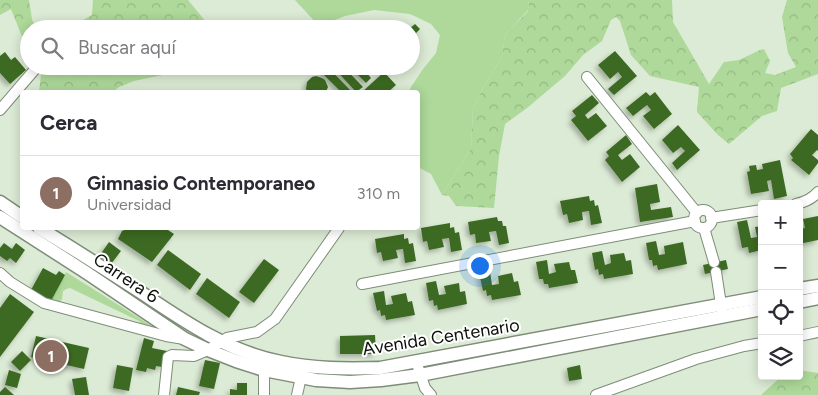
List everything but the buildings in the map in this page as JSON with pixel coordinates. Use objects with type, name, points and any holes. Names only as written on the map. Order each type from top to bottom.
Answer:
[{"type":"main road","points":[[0,202],[20,216]]},
{"type":"main road","name":"Carrera 6","points":[[0,217],[20,230]]},
{"type":"main road","name":"Carrera 6","points":[[20,230],[185,339],[236,361],[264,370],[316,380],[350,382],[420,375],[722,310]]},
{"type":"main road","name":"Avenida Centenario","points":[[42,230],[221,342],[280,362],[317,368],[380,368],[722,310],[758,297]]},
{"type":"main road","points":[[803,288],[818,286]]},
{"type":"main road","points":[[803,301],[818,298]]},
{"type":"main road","points":[[722,310],[758,309]]},
{"type":"street","points":[[0,110],[30,75]]},
{"type":"street","points":[[587,77],[696,217],[699,227],[704,228]]},
{"type":"street","points":[[803,202],[810,200],[818,192]]},
{"type":"street","points":[[362,284],[696,217],[702,210],[706,211],[712,218]]},
{"type":"street","points":[[712,218],[758,211]]},
{"type":"street","points":[[704,228],[710,224],[712,218]]},
{"type":"street","points":[[704,228],[715,267],[722,310]]},
{"type":"street","points":[[164,395],[168,357],[172,355],[194,356],[227,338],[257,332],[275,319],[334,230]]},
{"type":"street","points":[[0,273],[10,282],[44,303],[166,336],[185,339]]},
{"type":"street","points":[[803,335],[818,332]]},
{"type":"street","points":[[596,395],[696,360],[758,344]]},
{"type":"street","points":[[416,361],[420,375],[431,395]]},
{"type":"street","points":[[264,370],[264,395]]},
{"type":"street","points":[[297,395],[301,377]]},
{"type":"green space","points":[[0,0],[29,0],[32,20],[20,20],[20,32],[11,9],[0,15]]},
{"type":"green space","points":[[93,0],[188,0],[205,20],[83,20],[92,15]]},
{"type":"green space","points":[[295,0],[529,0],[528,10],[505,35],[502,56],[473,108],[471,148],[442,195],[431,174],[420,168],[420,90],[410,90],[436,53],[440,35],[431,24],[410,14],[374,10],[335,20],[313,20]]},
{"type":"green space","points":[[529,0],[672,0],[673,22],[709,84],[724,62],[739,60],[764,49],[770,61],[765,73],[775,75],[796,67],[788,53],[782,17],[787,0],[818,0],[818,74],[781,88],[777,111],[762,116],[729,144],[697,112],[699,87],[650,76],[631,55],[620,21],[616,17],[611,20],[602,41],[583,55],[565,76],[505,124],[499,156],[494,208],[456,206],[449,196],[442,195],[471,148],[473,108],[502,56],[505,35],[528,11]]},
{"type":"green space","points":[[41,75],[162,75],[134,81],[115,90],[39,90]]},
{"type":"green space","points":[[66,272],[155,328],[144,328],[139,321],[70,288],[63,291],[62,299],[59,303],[51,301]]},
{"type":"green space","points":[[803,371],[818,373],[818,395],[761,395],[778,380],[803,380]]},
{"type":"place","name":"Gimnasio Contemporaneo","points":[[51,356]]}]
